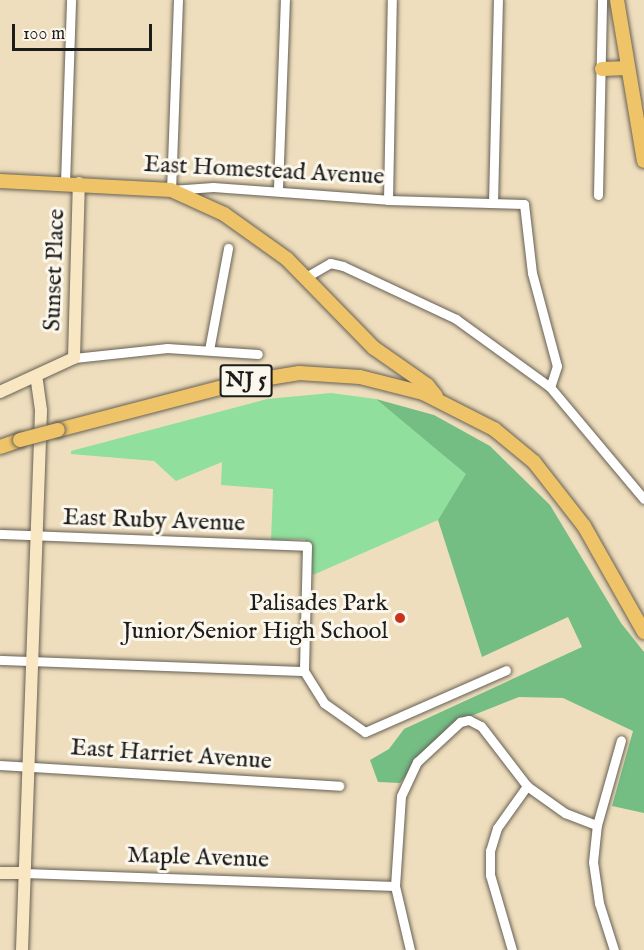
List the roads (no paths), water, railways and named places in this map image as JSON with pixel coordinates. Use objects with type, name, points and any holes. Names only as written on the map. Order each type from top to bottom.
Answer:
[{"type":"main road","points":[[616,0],[644,161]]},
{"type":"main road","points":[[602,69],[628,68]]},
{"type":"main road","name":"East Homestead Avenue","points":[[0,181],[79,183],[171,190]]},
{"type":"main road","points":[[171,190],[238,223],[306,277],[374,348],[427,385],[437,398]]},
{"type":"main road","name":"NJ 5","points":[[0,447],[238,383],[299,373],[360,376],[437,398],[494,429],[550,479],[584,526],[644,632]]},
{"type":"street","points":[[64,183],[70,0]]},
{"type":"street","points":[[171,190],[178,0]]},
{"type":"street","points":[[278,189],[285,0]]},
{"type":"street","points":[[388,200],[392,0]]},
{"type":"street","points":[[493,203],[498,0]]},
{"type":"street","points":[[598,195],[602,0]]},
{"type":"street","name":"Sunset Place","points":[[74,358],[79,183]]},
{"type":"street","name":"East Homestead Avenue","points":[[171,190],[186,186],[278,189],[388,200],[525,204],[531,273],[557,366],[550,387]]},
{"type":"street","points":[[209,350],[228,248]]},
{"type":"street","points":[[306,277],[330,263],[384,283],[456,319],[550,387],[644,499]]},
{"type":"street","points":[[0,392],[74,358],[167,348],[258,354]]},
{"type":"street","points":[[22,950],[41,399],[36,376]]},
{"type":"street","name":"East Ruby Avenue","points":[[0,534],[307,546],[304,671]]},
{"type":"street","points":[[0,660],[304,671],[324,703],[365,732],[506,670]]},
{"type":"street","points":[[410,950],[395,886],[398,816],[410,773],[429,748],[460,722],[469,720],[481,726],[527,786],[565,813],[597,825]]},
{"type":"street","points":[[614,950],[594,883],[597,825],[621,740]]},
{"type":"street","name":"East Harriet Avenue","points":[[0,765],[339,786]]},
{"type":"street","points":[[512,950],[490,875],[490,851],[497,828],[527,786]]},
{"type":"street","name":"Maple Avenue","points":[[0,873],[395,886]]},
{"type":"place","name":"Palisades Park Junior/Senior High School","points":[[400,618]]}]
